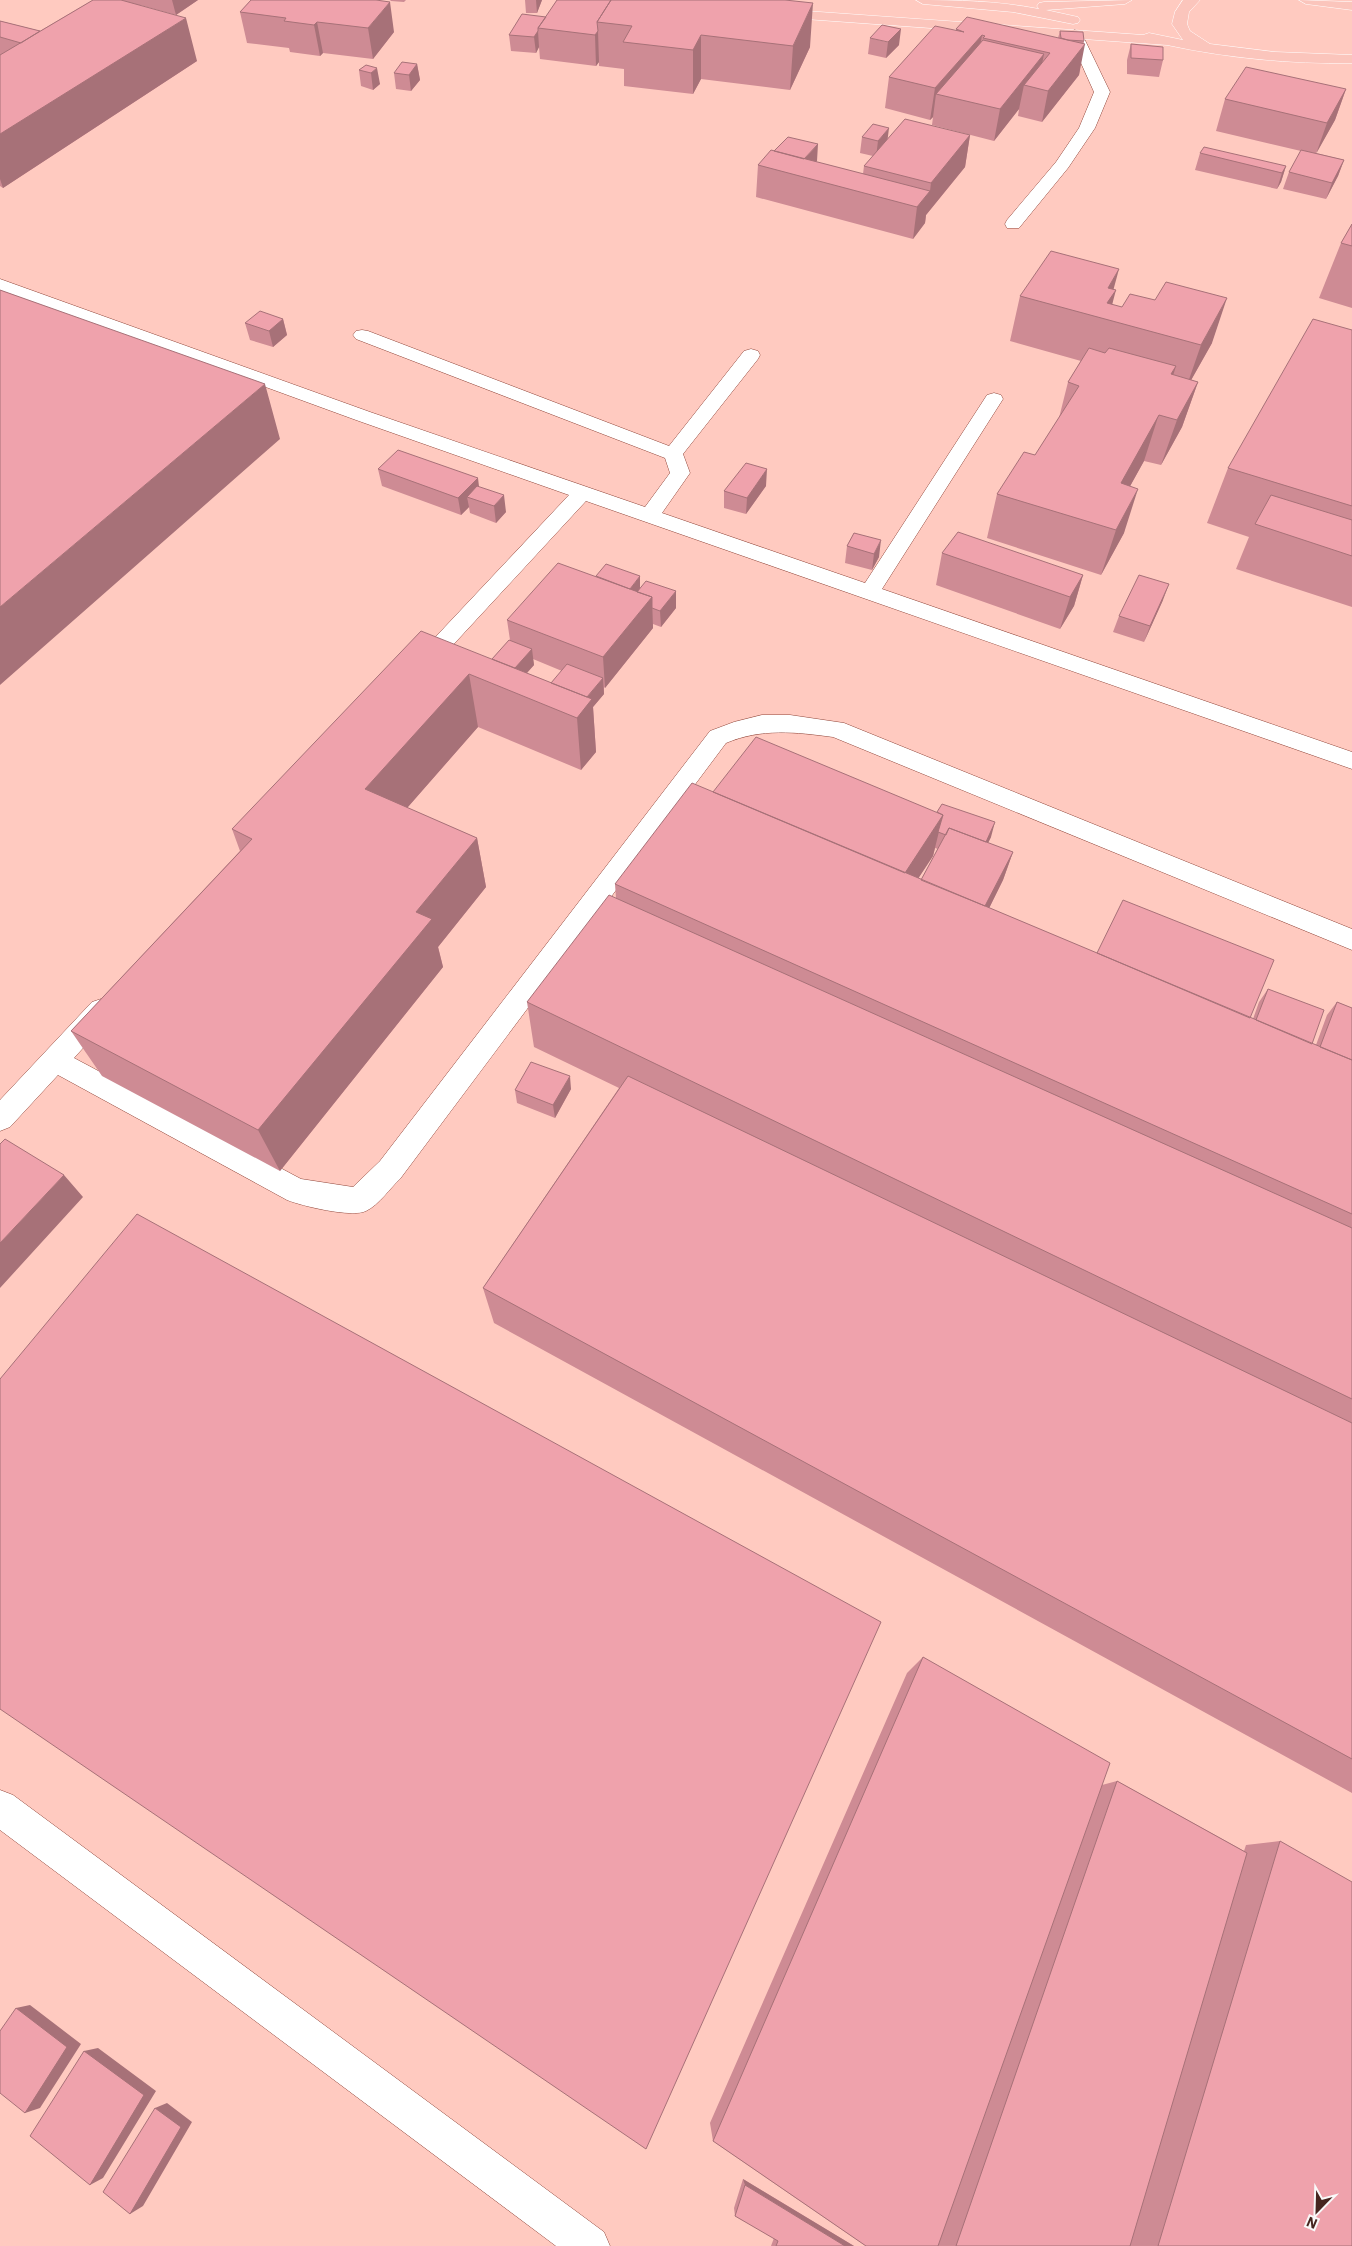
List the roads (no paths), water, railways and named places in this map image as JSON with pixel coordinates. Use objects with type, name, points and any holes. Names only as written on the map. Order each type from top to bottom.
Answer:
[{"type":"main road","points":[[923,0],[1013,8],[1207,48],[1292,59],[1352,58]]},
{"type":"main road","points":[[1013,8],[1126,0]]},
{"type":"main road","points":[[1192,0],[1179,18],[1180,27],[1186,35],[1207,48]]},
{"type":"main road","points":[[1306,0],[1352,6]]},
{"type":"main road","points":[[764,12],[1167,41]]},
{"type":"lane","points":[[1013,224],[1067,158],[1087,128],[1102,92],[1075,34]]},
{"type":"lane","points":[[0,284],[363,416],[1352,761]]},
{"type":"lane","points":[[362,335],[673,454],[680,473],[649,516]]},
{"type":"lane","points":[[673,454],[751,355]]},
{"type":"lane","points":[[869,592],[994,399]]},
{"type":"lane","points":[[406,682],[582,493]]},
{"type":"lane","points":[[54,1060],[297,1191],[358,1201],[390,1170],[718,737],[738,728],[761,722],[796,723],[836,729],[1352,940]]},
{"type":"lane","points":[[0,1119],[115,995]]},
{"type":"lane","points":[[0,1808],[590,2246]]}]
